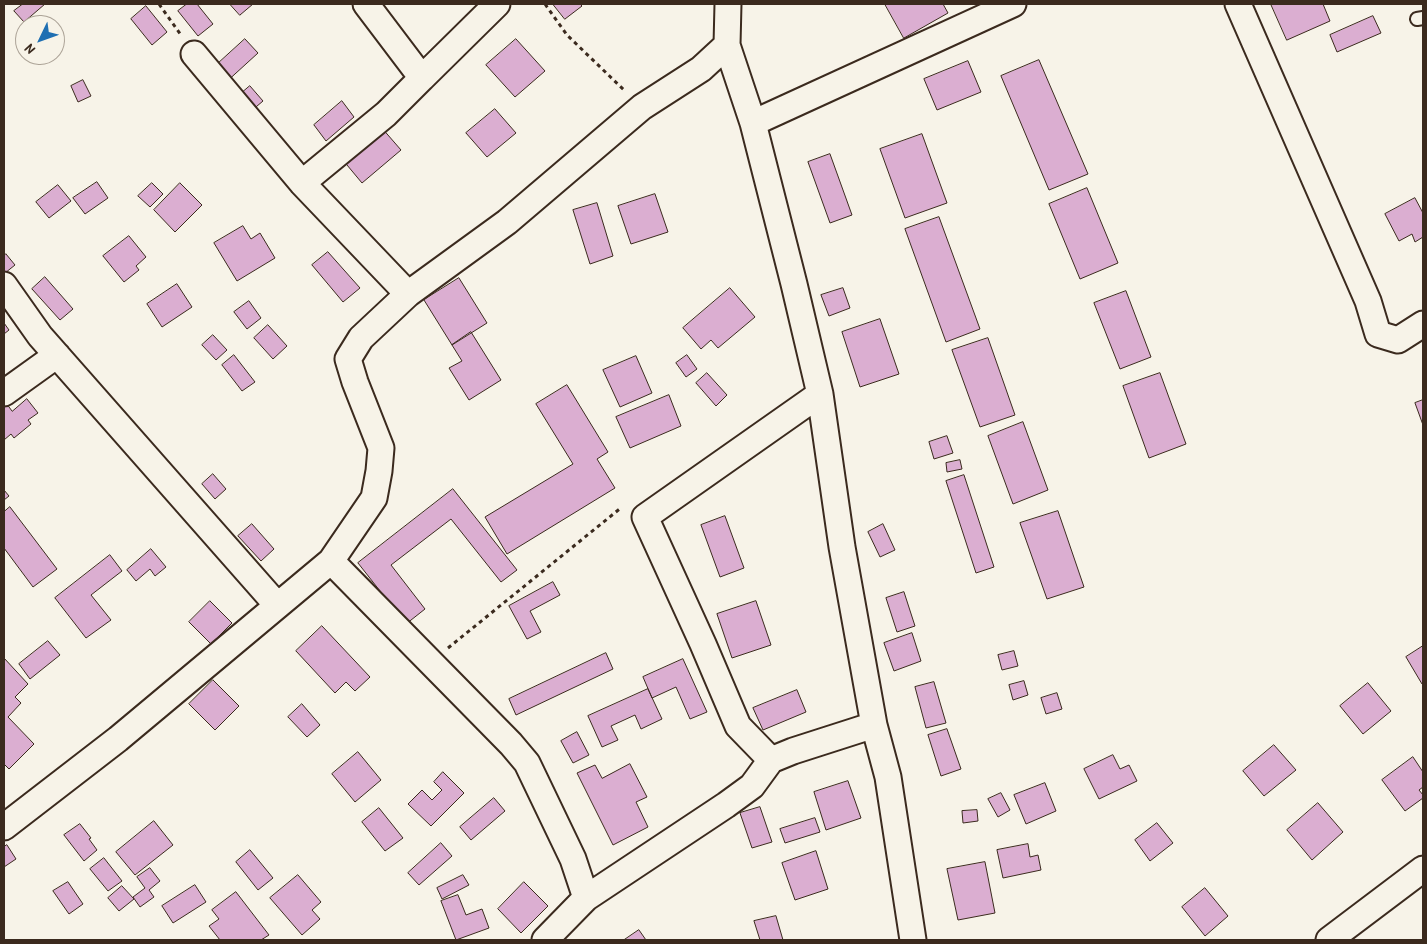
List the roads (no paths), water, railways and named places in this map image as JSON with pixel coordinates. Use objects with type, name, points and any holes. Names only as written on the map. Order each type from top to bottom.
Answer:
[{"type":"street","points":[[366,4],[422,78]]},
{"type":"street","points":[[302,183],[386,114],[497,4]]},
{"type":"street","points":[[728,4],[727,45],[753,123],[820,394],[842,547],[874,725],[888,777],[913,940]]},
{"type":"street","points":[[753,123],[1013,4]]},
{"type":"street","points":[[1238,4],[1368,301],[1378,334],[1398,340],[1423,324]]},
{"type":"street","points":[[4,827],[118,739],[331,561],[374,498],[379,471],[381,448],[348,359],[361,338],[408,294],[507,222],[642,107],[701,69],[727,45]]},
{"type":"street","points":[[194,54],[302,183],[408,294]]},
{"type":"street","points":[[4,285],[40,336],[56,355],[277,605]]},
{"type":"street","points":[[4,393],[56,355]]},
{"type":"street","points":[[771,760],[738,726],[645,516],[820,394]]},
{"type":"street","points":[[331,561],[527,763],[573,859],[586,898]]},
{"type":"street","points":[[545,940],[586,898],[752,786],[771,760],[874,725]]},
{"type":"street","points":[[1329,940],[1423,869]]}]
